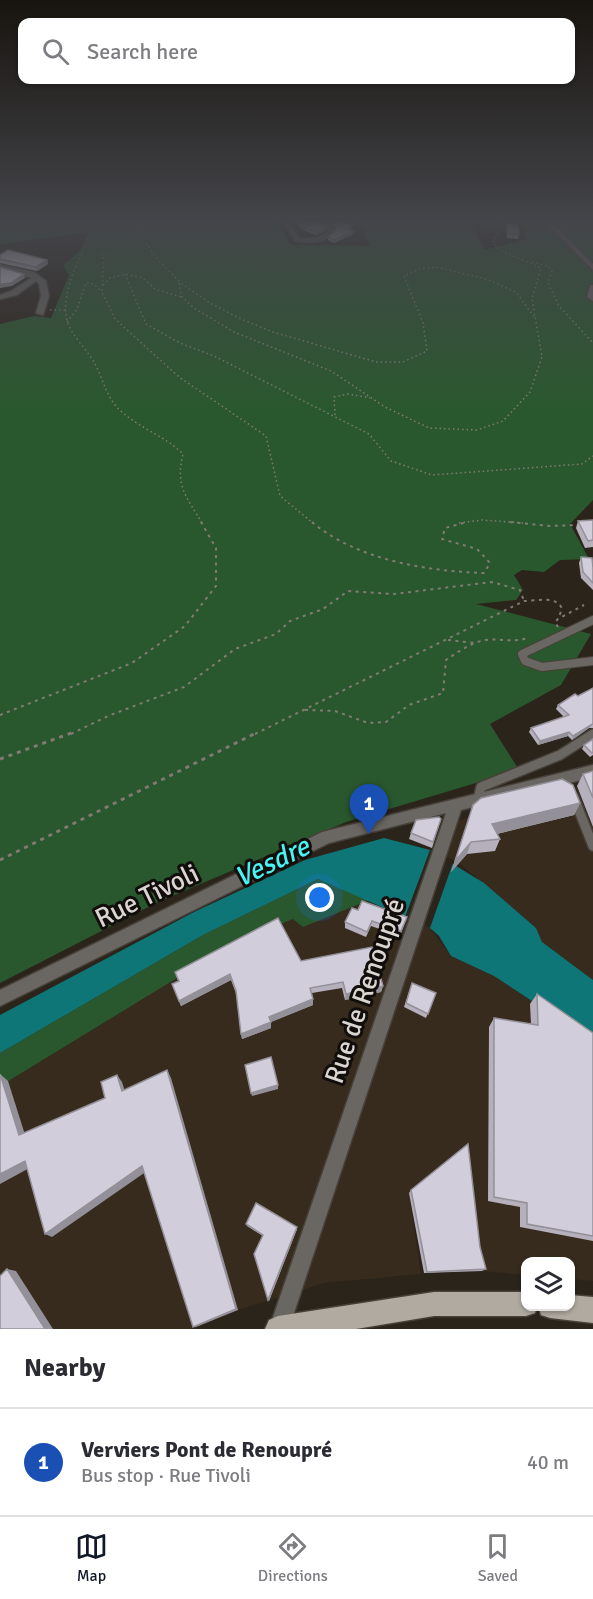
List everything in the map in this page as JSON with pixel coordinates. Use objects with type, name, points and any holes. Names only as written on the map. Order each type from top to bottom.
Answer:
[{"type":"main road","points":[[278,1329],[434,1304],[521,1304]]},
{"type":"main road","points":[[575,1308],[593,1310]]},
{"type":"street","points":[[0,297],[14,293],[27,284]]},
{"type":"street","points":[[41,312],[46,288],[43,284]]},
{"type":"street","points":[[593,287],[593,299]]},
{"type":"street","points":[[456,805],[593,771]]},
{"type":"street","name":"Rue de Renoupré","points":[[278,1329],[456,805]]},
{"type":"street","name":"Rue Tivoli","points":[[0,998],[327,837],[456,805]]},
{"type":"lane","points":[[593,620],[522,654],[525,661],[542,667],[593,661]]},
{"type":"lane","points":[[478,799],[481,787],[560,755],[593,734]]},
{"type":"lane","points":[[566,777],[593,846]]},
{"type":"path","points":[[0,715],[132,663],[185,626],[216,586],[216,548],[180,487],[179,471],[183,454],[173,442],[153,433],[115,407],[95,362],[67,322],[65,310],[72,284]]},
{"type":"path","points":[[67,322],[78,309],[80,294],[85,284]]},
{"type":"path","points":[[94,284],[102,292],[116,319],[179,377],[266,436],[280,496],[331,538],[372,556],[460,572],[484,573],[490,563],[477,549],[442,539],[445,528],[464,520],[500,521],[549,527],[579,525]]},
{"type":"path","points":[[129,284],[146,324],[180,343],[214,356],[369,434],[391,461],[432,475],[582,464],[593,456]]},
{"type":"path","points":[[150,284],[155,289],[182,297],[194,308],[234,332],[331,371],[371,398],[429,429],[477,430],[503,421],[530,392],[542,357],[532,299],[536,284]]},
{"type":"path","points":[[179,284],[182,297]]},
{"type":"path","points":[[181,284],[218,309],[262,327],[376,362],[394,364],[411,360],[427,351],[423,323],[407,284]]},
{"type":"path","points":[[494,284],[516,292],[536,319]]},
{"type":"path","points":[[548,284],[559,306],[593,343]]},
{"type":"path","points":[[102,292],[104,285]]},
{"type":"path","points":[[41,312],[65,310]]},
{"type":"path","points":[[335,415],[334,397],[348,394],[371,398]]},
{"type":"path","points":[[0,759],[69,735],[108,716],[184,687],[235,650],[276,634],[290,621],[323,609],[348,591],[394,594],[492,582],[520,590],[524,601]]},
{"type":"path","points":[[0,860],[524,601],[553,600],[560,604],[562,609],[555,622],[557,628]]},
{"type":"path","points":[[558,619],[584,605]]},
{"type":"path","points":[[446,640],[475,643],[490,640],[505,643],[529,638]]},
{"type":"path","points":[[304,710],[335,711],[368,723],[386,722],[409,705],[443,693],[446,660],[475,643]]},
{"type":"shaded area","points":[[593,782],[593,980],[542,942],[536,928],[454,859],[430,928],[451,956],[494,976],[593,1041],[593,1281],[575,1279],[575,1257],[521,1257],[521,1275],[482,1271],[474,1226],[409,1193],[421,1274],[324,1283],[238,1310],[193,1329],[0,1329],[0,1053],[203,935],[318,879],[405,917],[441,827]]},
{"type":"green space","points":[[65,284],[593,284],[593,500],[570,524],[589,559],[560,560],[544,572],[522,570],[514,575],[523,590],[516,600],[476,604],[591,634],[561,685],[490,724],[519,770],[346,822],[156,903],[0,983],[0,324],[34,316],[51,318]]},
{"type":"green space","points":[[318,879],[369,900],[303,927],[293,919],[278,925],[177,978],[0,1086],[0,1053],[203,935]]},
{"type":"water","points":[[384,838],[430,850],[484,883],[536,928],[542,942],[593,980],[593,1041],[494,976],[451,956],[439,936],[430,928],[318,879],[203,935],[0,1053],[0,1015],[194,912],[305,860]]},
{"type":"pier","points":[[430,850],[454,860],[430,928],[405,917]]},
{"type":"building","points":[[593,520],[593,540],[588,541],[578,521]]},
{"type":"building","points":[[581,557],[592,558],[593,583],[583,572]]},
{"type":"building","points":[[593,688],[593,724],[573,736],[569,732],[540,741],[531,728],[569,715],[558,705],[575,694],[578,696]]},
{"type":"building","points":[[593,739],[593,752],[592,753],[584,745]]},
{"type":"building","points":[[593,771],[593,798],[583,774]]},
{"type":"building","points":[[562,779],[573,785],[580,803],[492,824],[500,839],[471,842],[455,861],[473,805],[481,798]]},
{"type":"building","points":[[439,817],[441,819],[433,842],[411,833],[416,820]]},
{"type":"building","points":[[362,901],[407,917],[401,931],[372,921],[367,932],[345,922],[352,908],[358,910]]},
{"type":"building","points":[[278,918],[301,961],[372,947],[383,986],[346,994],[343,982],[310,988],[313,999],[269,1017],[271,1022],[241,1034],[236,991],[230,974],[179,1001],[172,984],[179,981],[175,972]]},
{"type":"building","points":[[412,983],[436,993],[428,1014],[406,1003]]},
{"type":"building","points":[[537,994],[593,1033],[593,1236],[527,1224],[527,1203],[494,1197],[494,1018],[538,1025]]},
{"type":"building","points":[[271,1057],[278,1085],[251,1093],[245,1065]]},
{"type":"building","points":[[167,1070],[236,1309],[193,1327],[142,1166],[45,1234],[25,1161],[0,1174],[0,1074],[19,1135],[105,1098],[101,1082],[117,1075],[122,1091]]},
{"type":"building","points":[[468,1144],[480,1247],[486,1269],[427,1272],[411,1190]]},
{"type":"building","points":[[256,1203],[297,1227],[268,1300],[254,1254],[263,1235],[246,1224]]},
{"type":"building","points":[[7,1269],[45,1329],[0,1329],[0,1276]]},
{"type":"place","name":"Verviers Pont de Renoupré","points":[[369,834]]},
{"type":"water label","name":"Vesdre","points":[[272,862]]}]
